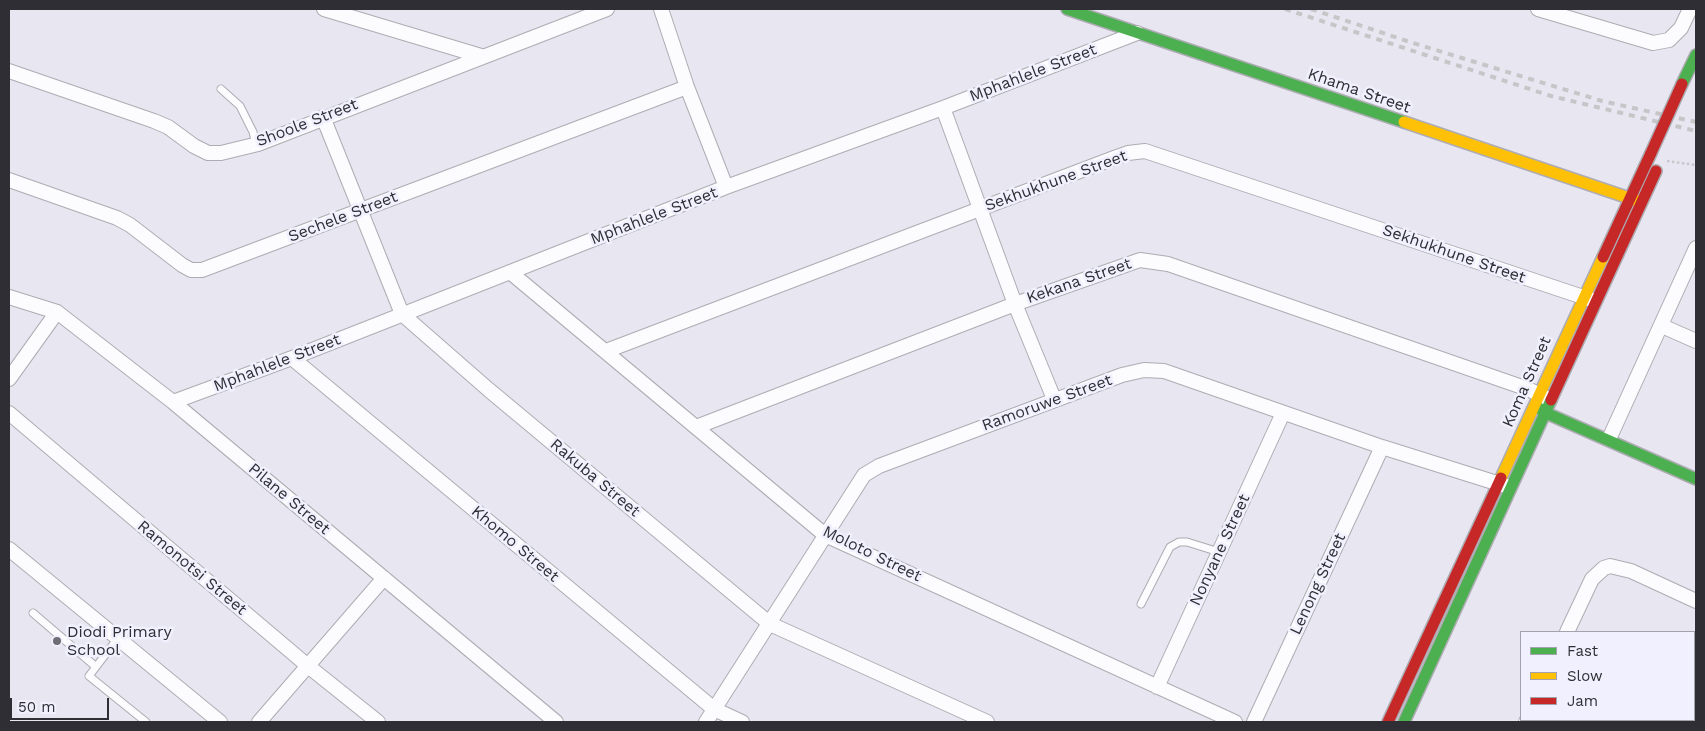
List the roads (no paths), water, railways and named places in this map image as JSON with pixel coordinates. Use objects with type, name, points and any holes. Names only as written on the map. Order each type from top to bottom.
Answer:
[{"type":"main road","name":"Khama Street","points":[[1067,9],[1642,202]]},
{"type":"main road","name":"Koma Street","points":[[1404,722],[1549,407],[1629,199],[1696,55]]},
{"type":"main road","name":"Koma Street","points":[[1388,722],[1537,399],[1642,202],[1663,154]]},
{"type":"main road","points":[[1549,407],[1609,439],[1696,479]]},
{"type":"street","points":[[324,9],[481,56]]},
{"type":"street","name":"Shoole Street","points":[[9,71],[154,121],[168,127],[208,154],[221,153],[256,144],[481,56],[608,9]]},
{"type":"street","points":[[661,9],[687,87],[726,187]]},
{"type":"street","points":[[1538,9],[1654,43],[1669,40],[1681,28],[1690,9]]},
{"type":"street","name":"Mphahlele Street","points":[[173,402],[292,358],[726,187],[943,108],[1136,33]]},
{"type":"street","name":"Sechele Street","points":[[9,180],[117,218],[191,270],[212,268],[687,87]]},
{"type":"street","points":[[943,108],[1015,304],[1054,399]]},
{"type":"street","name":"Rakuba Street","points":[[324,117],[402,314],[489,390],[770,624],[986,722]]},
{"type":"street","name":"Sekhukhune Street","points":[[606,350],[1128,153],[1145,151],[1590,300]]},
{"type":"street","points":[[1609,439],[1696,248]]},
{"type":"street","name":"Kekana Street","points":[[696,427],[1015,304],[1130,262],[1150,260],[1177,267],[1537,399],[1549,407]]},
{"type":"street","name":"Moloto Street","points":[[510,272],[606,350],[825,535],[1235,722]]},
{"type":"street","name":"Pilane Street","points":[[9,297],[57,312],[173,402],[556,722]]},
{"type":"street","points":[[9,379],[57,312]]},
{"type":"street","points":[[1662,326],[1696,341]]},
{"type":"street","name":"Khomo Street","points":[[292,358],[714,709],[742,722]]},
{"type":"street","name":"Ramoruwe Street","points":[[706,722],[770,624],[859,480],[870,471],[1054,399],[1122,375],[1154,369],[1512,488]]},
{"type":"street","name":"Ramonotsi Street","points":[[9,413],[308,666],[378,722]]},
{"type":"street","name":"Nonyane Street","points":[[1157,687],[1283,413]]},
{"type":"street","name":"Lenong Street","points":[[1254,722],[1382,446]]},
{"type":"street","points":[[9,549],[220,722]]},
{"type":"street","points":[[1567,631],[1592,579],[1604,568],[1610,566],[1631,571],[1696,601]]},
{"type":"street","points":[[260,722],[384,578]]},
{"type":"lane","points":[[221,90],[240,106],[253,132],[256,144]]},
{"type":"lane","points":[[1141,604],[1170,547],[1179,542],[1187,542],[1219,552]]},
{"type":"lane","points":[[33,614],[95,666]]},
{"type":"lane","points":[[118,638],[90,673],[92,681],[146,722]]},
{"type":"railway","points":[[1285,9],[1551,96],[1696,131]]},
{"type":"railway","points":[[1311,9],[1413,43],[1602,101],[1696,122]]},
{"type":"place","name":"Diodi Primary School","points":[[57,641]]}]
